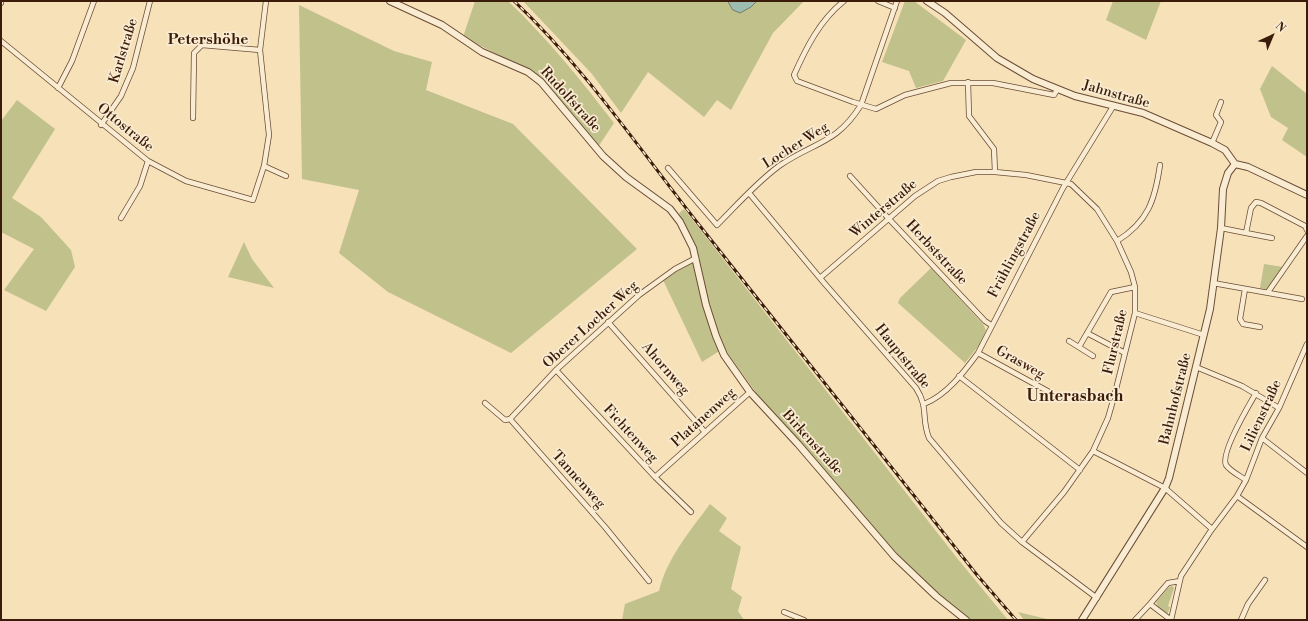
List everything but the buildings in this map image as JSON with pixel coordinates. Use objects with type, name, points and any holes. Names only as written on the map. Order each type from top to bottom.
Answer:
[{"type":"street","points":[[58,88],[72,61],[94,1]]},
{"type":"street","name":"Karlstraße","points":[[101,125],[121,96],[133,68],[150,1]]},
{"type":"street","points":[[266,1],[260,50],[269,135],[264,166],[286,176]]},
{"type":"street","name":"Rudolfstraße","points":[[390,1],[442,25],[482,52],[528,72],[541,82],[603,156],[626,177],[670,209],[680,222],[693,248],[696,258]]},
{"type":"street","points":[[844,1],[807,45],[794,75],[798,80],[861,105],[876,109],[905,95],[951,82],[993,83],[1056,92]]},
{"type":"street","points":[[878,1],[895,8]]},
{"type":"street","name":"Locher Weg","points":[[668,168],[717,225],[785,162],[836,135],[851,120],[861,105],[897,1]]},
{"type":"street","name":"Jahnstraße","points":[[927,1],[945,13],[997,58],[1056,92],[1144,113],[1225,150],[1235,164]]},
{"type":"street","name":"Ottostraße","points":[[1,41],[101,125],[148,161],[186,181],[252,200],[264,166]]},
{"type":"street","points":[[193,118],[194,53],[202,45],[260,50]]},
{"type":"street","points":[[968,82],[969,116],[994,149],[995,172]]},
{"type":"street","points":[[1212,143],[1221,122],[1216,115],[1221,102]]},
{"type":"street","name":"Frühlingstraße","points":[[924,404],[938,396],[959,376],[978,353],[991,325],[1066,183],[1114,105]]},
{"type":"street","points":[[121,218],[140,186],[148,161]]},
{"type":"street","points":[[1235,164],[1248,167],[1307,195]]},
{"type":"street","name":"Bahnhofstraße","points":[[1082,620],[1165,488],[1204,335],[1221,228],[1223,189],[1228,173],[1235,164]]},
{"type":"street","points":[[1117,241],[1130,234],[1147,214],[1158,182],[1160,165]]},
{"type":"street","name":"Winterstraße","points":[[820,278],[915,196],[938,181],[963,174],[995,172],[1026,174],[1066,183]]},
{"type":"street","name":"Herbststraße","points":[[850,176],[985,321],[991,325]]},
{"type":"street","name":"Flurstraße","points":[[1022,542],[1080,470],[1093,451],[1108,418],[1135,313],[1135,287],[1126,258],[1117,241],[1097,209],[1075,186],[1066,183]]},
{"type":"street","name":"Hauptstraße","points":[[750,193],[820,278],[916,388],[924,404],[926,431],[933,443],[986,507],[1022,542],[1097,598]]},
{"type":"street","points":[[1246,233],[1251,208],[1256,202],[1261,203],[1306,228]]},
{"type":"street","points":[[1221,228],[1272,238]]},
{"type":"street","points":[[1268,292],[1307,236]]},
{"type":"street","name":"Oberer Locher Weg","points":[[510,419],[556,370],[608,322],[652,286],[676,269],[696,258]]},
{"type":"street","name":"Birkenstraße","points":[[696,258],[701,286],[716,336],[724,355],[750,392],[798,444],[894,556],[916,578],[966,620]]},
{"type":"street","points":[[1213,283],[1302,299]]},
{"type":"street","points":[[1079,347],[1112,292],[1135,287]]},
{"type":"street","points":[[1245,289],[1240,319],[1243,324],[1260,327]]},
{"type":"street","points":[[1135,313],[1204,335]]},
{"type":"street","name":"Ahornweg","points":[[608,322],[704,431]]},
{"type":"street","points":[[1088,333],[1125,354]]},
{"type":"street","points":[[1069,341],[1093,356]]},
{"type":"street","name":"Lilienstraße","points":[[1211,530],[1237,496],[1246,480],[1262,438],[1279,408],[1307,344]]},
{"type":"street","name":"Grasweg","points":[[978,353],[1051,393]]},
{"type":"street","points":[[1196,367],[1256,393],[1279,408]]},
{"type":"street","name":"Fichtenweg","points":[[556,370],[655,478],[691,512]]},
{"type":"street","points":[[959,376],[1080,470]]},
{"type":"street","name":"Platanenweg","points":[[655,478],[704,431],[750,392]]},
{"type":"street","points":[[1246,480],[1227,466],[1225,459],[1234,434],[1256,393]]},
{"type":"street","name":"Tannenweg","points":[[485,403],[505,420],[510,419],[605,527],[649,581]]},
{"type":"street","points":[[1262,438],[1307,473]]},
{"type":"street","points":[[1093,451],[1165,488],[1211,530],[1188,565],[1180,581],[1171,620],[1150,604]]},
{"type":"street","points":[[1237,496],[1307,547]]},
{"type":"street","points":[[1241,620],[1248,604],[1265,580]]},
{"type":"street","points":[[1135,620],[1168,583],[1180,581]]},
{"type":"street","points":[[784,612],[804,620]]},
{"type":"green space","points":[[475,1],[508,1],[563,60],[614,123],[598,147],[540,76],[463,37]]},
{"type":"green space","points":[[523,1],[804,1],[773,33],[731,110],[717,100],[704,117],[648,72],[621,113],[592,74]]},
{"type":"green space","points":[[905,1],[914,1],[966,40],[943,81],[916,88],[909,71],[882,62]]},
{"type":"green space","points":[[1113,1],[1161,1],[1146,40],[1106,20]]},
{"type":"green space","points":[[299,5],[394,51],[432,62],[426,90],[513,124],[637,249],[511,353],[388,292],[339,253],[359,190],[302,179]]},
{"type":"green space","points":[[1272,66],[1307,94],[1307,157],[1282,140],[1288,128],[1271,117],[1260,89]]},
{"type":"green space","points":[[17,100],[55,129],[12,198],[41,217],[71,250],[75,267],[46,311],[4,290],[34,249],[1,232],[1,121]]},
{"type":"green space","points":[[684,209],[957,558],[1008,620],[970,620],[907,571],[767,408],[724,348],[702,362],[663,280],[698,259],[696,247],[679,213]]},
{"type":"green space","points":[[244,242],[252,259],[274,288],[228,277]]},
{"type":"green space","points":[[1264,264],[1283,267],[1268,290],[1260,288]]},
{"type":"green space","points":[[931,268],[983,324],[986,330],[980,344],[965,363],[898,303],[900,298]]},
{"type":"green space","points":[[710,504],[727,518],[719,531],[741,547],[731,589],[742,597],[738,611],[744,620],[622,620],[625,604],[659,591],[673,556]]},
{"type":"green space","points":[[1172,586],[1174,588],[1168,606],[1170,607],[1168,613],[1163,612],[1156,602],[1169,587]]},
{"type":"green space","points":[[1018,612],[1051,620],[1024,620]]},
{"type":"shaded area","points":[[728,1],[757,1],[751,7],[740,13],[733,10]]},
{"type":"railway","points":[[514,1],[565,54],[611,110],[700,226],[977,575],[1016,620]]},
{"type":"district","name":"Petershöhe","points":[[208,40]]},
{"type":"district","name":"Unterasbach","points":[[1075,397]]}]
